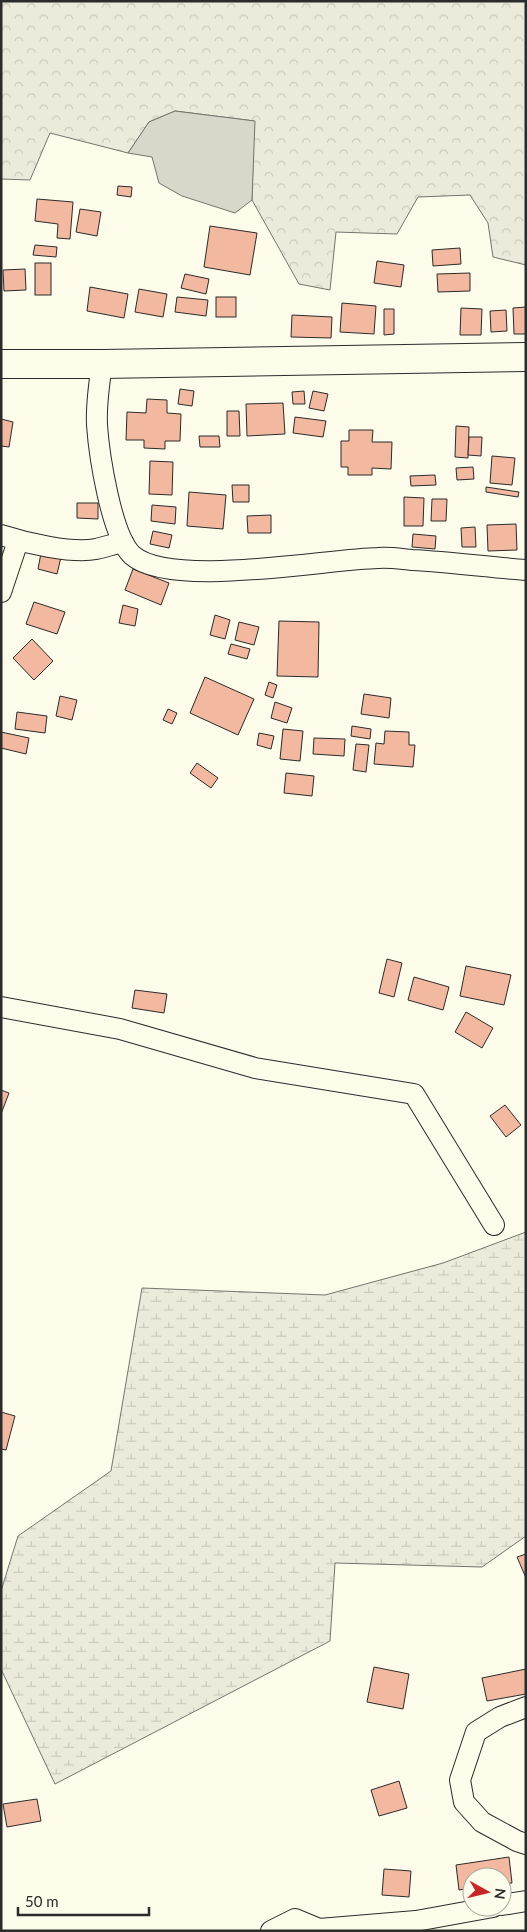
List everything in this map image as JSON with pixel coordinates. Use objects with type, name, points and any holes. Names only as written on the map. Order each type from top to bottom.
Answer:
[{"type":"highway","points":[[1,364],[526,357]]},
{"type":"street","points":[[102,364],[97,424],[103,468],[117,529],[131,554],[140,561],[155,567],[172,570],[218,570],[296,567],[379,558],[526,570]]},
{"type":"street","points":[[1,592],[9,538],[78,551],[96,549],[123,542]]},
{"type":"street","points":[[1,1006],[120,1029],[255,1068],[414,1094],[494,1225]]},
{"type":"street","points":[[526,1707],[500,1717],[476,1732],[460,1780],[464,1802],[482,1822],[526,1844]]},
{"type":"street","points":[[512,1903],[526,1901]]},
{"type":"street","points":[[271,1931],[295,1919],[317,1930],[416,1921],[462,1913]]},
{"type":"green space","points":[[1,1],[526,1],[526,265],[493,257],[488,223],[470,195],[418,197],[397,234],[336,232],[330,290],[299,284],[252,200],[254,121],[175,111],[149,122],[128,153],[50,133],[30,180],[1,179]]},
{"type":"green space","points":[[526,1232],[526,1536],[482,1567],[335,1563],[330,1641],[55,1784],[1,1669],[1,1591],[18,1536],[111,1471],[142,1288],[325,1295],[443,1263]]},
{"type":"shaded area","points":[[175,111],[255,121],[252,200],[235,213],[182,196],[159,183],[152,157],[128,153],[149,122]]},
{"type":"building","points":[[118,186],[132,187],[131,197],[117,195]]},
{"type":"building","points":[[37,199],[73,202],[70,239],[57,238],[58,224],[35,221]]},
{"type":"building","points":[[80,209],[101,212],[97,236],[76,232]]},
{"type":"building","points":[[210,226],[257,233],[250,275],[204,267]]},
{"type":"building","points":[[35,245],[57,247],[56,257],[33,255]]},
{"type":"building","points":[[460,248],[461,264],[433,266],[432,250]]},
{"type":"building","points":[[377,261],[404,265],[401,287],[374,283]]},
{"type":"building","points":[[35,263],[51,263],[51,295],[35,295]]},
{"type":"building","points":[[25,269],[26,290],[4,291],[3,270]]},
{"type":"building","points":[[470,273],[470,291],[438,292],[437,274]]},
{"type":"building","points":[[185,274],[209,279],[206,294],[181,288]]},
{"type":"building","points":[[90,287],[128,294],[124,318],[87,311]]},
{"type":"building","points":[[139,289],[167,294],[163,317],[135,312]]},
{"type":"building","points":[[177,297],[208,300],[206,316],[175,312]]},
{"type":"building","points":[[216,297],[236,297],[236,317],[216,317]]},
{"type":"building","points":[[342,303],[376,306],[374,334],[340,332]]},
{"type":"building","points":[[526,307],[526,334],[514,334],[513,308]]},
{"type":"building","points":[[461,308],[482,309],[481,335],[460,335]]},
{"type":"building","points":[[384,309],[394,309],[394,334],[384,335]]},
{"type":"building","points":[[506,310],[507,331],[491,332],[490,311]]},
{"type":"building","points":[[292,315],[332,317],[331,338],[291,337]]},
{"type":"building","points":[[180,389],[194,391],[192,406],[178,404]]},
{"type":"building","points":[[304,391],[305,404],[293,404],[292,392]]},
{"type":"building","points":[[313,391],[328,394],[324,411],[309,408]]},
{"type":"building","points":[[147,399],[167,400],[167,413],[181,414],[180,441],[165,441],[165,449],[144,448],[144,440],[126,440],[127,412],[146,413]]},
{"type":"building","points":[[283,403],[285,434],[247,436],[246,404]]},
{"type":"building","points":[[227,411],[239,411],[240,436],[227,436]]},
{"type":"building","points":[[295,417],[326,421],[323,437],[293,433]]},
{"type":"building","points":[[1,419],[13,422],[9,447],[1,446]]},
{"type":"building","points":[[456,426],[469,427],[468,458],[455,457]]},
{"type":"building","points":[[349,430],[373,430],[372,442],[392,442],[391,469],[372,468],[372,475],[348,475],[348,467],[341,467],[341,441],[349,441]]},
{"type":"building","points":[[199,436],[219,436],[220,447],[200,447]]},
{"type":"building","points":[[469,437],[482,437],[481,456],[468,455]]},
{"type":"building","points":[[492,456],[515,458],[512,485],[490,483]]},
{"type":"building","points":[[150,461],[173,462],[172,495],[149,494]]},
{"type":"building","points":[[473,467],[474,479],[457,480],[456,468]]},
{"type":"building","points":[[435,475],[436,485],[411,486],[410,476]]},
{"type":"building","points":[[232,485],[249,485],[249,502],[233,502]]},
{"type":"building","points":[[486,487],[519,492],[518,497],[486,492]]},
{"type":"building","points":[[189,492],[226,495],[223,529],[187,526]]},
{"type":"building","points":[[404,497],[424,498],[423,526],[404,526]]},
{"type":"building","points":[[432,499],[447,499],[446,521],[431,521]]},
{"type":"building","points":[[77,503],[98,503],[98,519],[77,518]]},
{"type":"building","points":[[152,505],[176,507],[175,524],[151,521]]},
{"type":"building","points":[[271,515],[271,533],[248,533],[247,516]]},
{"type":"building","points":[[516,524],[517,550],[488,551],[487,525]]},
{"type":"building","points":[[475,527],[476,547],[462,547],[461,528]]},
{"type":"building","points":[[153,531],[172,535],[169,548],[150,544]]},
{"type":"building","points":[[413,534],[436,536],[435,549],[412,547]]},
{"type":"building","points":[[41,553],[61,557],[57,574],[38,569]]},
{"type":"building","points":[[133,569],[169,583],[161,605],[125,590]]},
{"type":"building","points":[[34,602],[65,612],[57,634],[26,624]]},
{"type":"building","points":[[123,605],[138,609],[135,626],[119,623]]},
{"type":"building","points":[[215,615],[230,620],[225,639],[210,635]]},
{"type":"building","points":[[279,621],[319,622],[318,677],[277,676]]},
{"type":"building","points":[[239,622],[259,627],[254,645],[235,640]]},
{"type":"building","points":[[32,639],[53,661],[34,680],[13,658]]},
{"type":"building","points":[[231,644],[250,649],[247,659],[228,654]]},
{"type":"building","points":[[205,677],[254,699],[238,735],[190,713]]},
{"type":"building","points":[[269,682],[277,685],[273,698],[265,695]]},
{"type":"building","points":[[364,694],[391,698],[389,718],[361,714]]},
{"type":"building","points":[[60,696],[77,700],[72,720],[56,716]]},
{"type":"building","points":[[275,702],[292,708],[287,723],[271,718]]},
{"type":"building","points":[[168,709],[177,713],[172,724],[163,720]]},
{"type":"building","points":[[17,712],[47,716],[45,733],[15,729]]},
{"type":"building","points":[[352,726],[371,729],[370,739],[351,736]]},
{"type":"building","points":[[283,729],[303,731],[300,761],[280,759]]},
{"type":"building","points":[[385,731],[409,732],[409,745],[415,745],[413,767],[374,764],[376,743],[384,744]]},
{"type":"building","points":[[1,732],[29,738],[26,754],[1,748]]},
{"type":"building","points":[[259,733],[274,736],[271,749],[257,745]]},
{"type":"building","points":[[314,738],[345,739],[344,756],[313,754]]},
{"type":"building","points":[[356,744],[369,745],[366,772],[353,770]]},
{"type":"building","points":[[197,763],[218,778],[211,788],[190,773]]},
{"type":"building","points":[[286,773],[314,776],[312,796],[284,793]]},
{"type":"building","points":[[387,959],[402,963],[394,997],[379,993]]},
{"type":"building","points":[[466,966],[511,975],[504,1005],[460,996]]},
{"type":"building","points":[[414,977],[449,987],[443,1010],[408,1000]]},
{"type":"building","points":[[135,990],[167,994],[164,1013],[132,1008]]},
{"type":"building","points":[[466,1012],[493,1028],[482,1048],[455,1032]]},
{"type":"building","points":[[1,1090],[9,1093],[1,1114]]},
{"type":"building","points":[[505,1105],[521,1125],[506,1137],[490,1116]]},
{"type":"building","points":[[1,1412],[15,1416],[6,1450],[1,1449]]},
{"type":"building","points":[[526,1554],[526,1578],[517,1557]]},
{"type":"building","points":[[374,1667],[409,1674],[403,1709],[367,1702]]},
{"type":"building","points":[[526,1669],[526,1694],[487,1701],[482,1678]]},
{"type":"building","points":[[399,1781],[407,1808],[379,1816],[371,1790]]},
{"type":"building","points":[[37,1799],[41,1821],[7,1827],[3,1804]]},
{"type":"building","points":[[509,1857],[510,1867],[462,1867],[462,1890],[459,1890],[456,1865]]},
{"type":"building","points":[[384,1869],[411,1871],[409,1897],[382,1895]]}]
